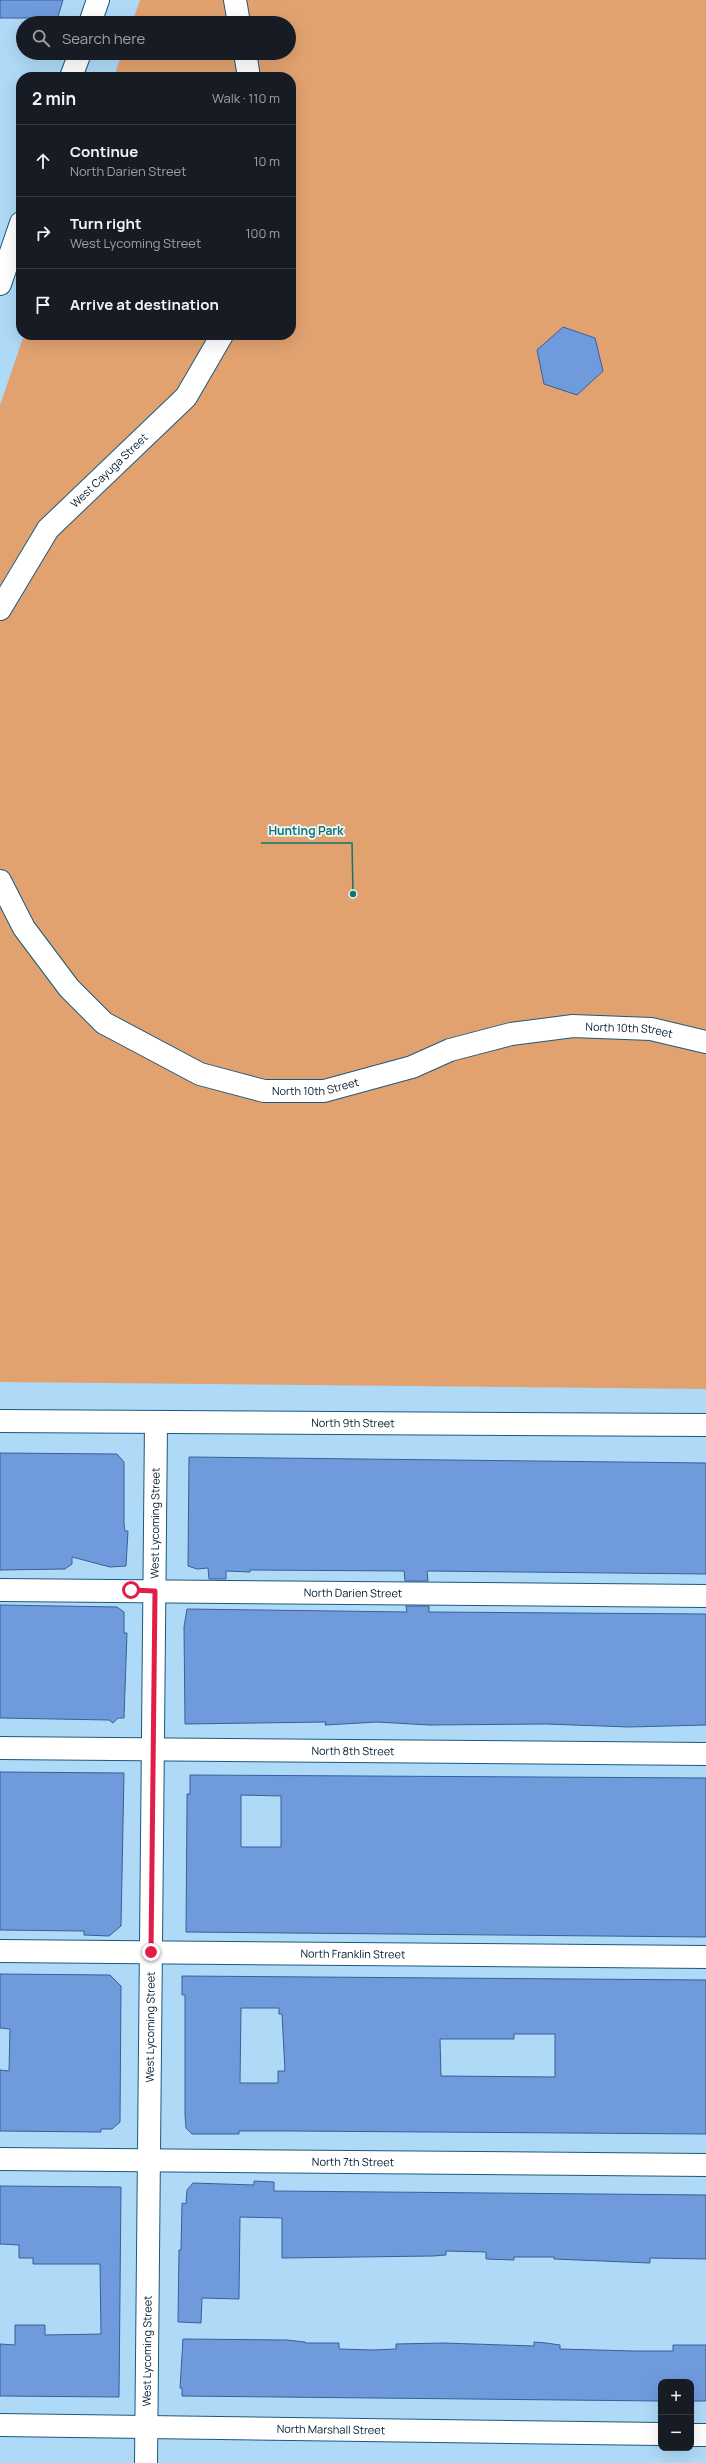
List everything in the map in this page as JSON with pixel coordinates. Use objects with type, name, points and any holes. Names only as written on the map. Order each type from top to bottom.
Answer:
[{"type":"street","points":[[92,16],[98,0]]},
{"type":"street","points":[[235,0],[238,16]]},
{"type":"street","points":[[73,72],[77,60]]},
{"type":"street","points":[[246,60],[248,72]]},
{"type":"street","points":[[0,284],[16,238]]},
{"type":"street","name":"West Cayuga Street","points":[[0,609],[48,529],[186,398],[219,340]]},
{"type":"street","name":"North 10th Street","points":[[0,883],[24,928],[69,988],[104,1023],[200,1074],[264,1091],[324,1091],[412,1067],[450,1050],[511,1034],[573,1026],[651,1029],[706,1042]]},
{"type":"street","name":"North 9th Street","points":[[0,1421],[706,1425]]},
{"type":"street","name":"West Lycoming Street","points":[[146,2463],[156,1423]]},
{"type":"street","name":"North Darien Street","points":[[0,1590],[706,1596]]},
{"type":"street","name":"North 8th Street","points":[[0,1748],[706,1754]]},
{"type":"street","name":"North Franklin Street","points":[[0,1951],[706,1957]]},
{"type":"street","name":"North 7th Street","points":[[0,2159],[706,2166]]},
{"type":"street","name":"North Marshall Street","points":[[0,2425],[658,2434]]},
{"type":"street","points":[[694,2435],[706,2435]]},
{"type":"shaded area","points":[[140,0],[706,0],[706,1389],[0,1382],[0,405],[22,340],[296,340],[296,72],[116,72],[120,60],[296,60],[296,16],[134,16]]},
{"type":"building","points":[[0,0],[63,0],[58,16],[16,16],[16,18],[0,18]]},
{"type":"building","points":[[563,327],[595,338],[603,371],[577,395],[544,384],[537,350]]},
{"type":"building","points":[[0,1453],[117,1454],[124,1462],[124,1524],[125,1531],[128,1531],[126,1566],[110,1567],[72,1557],[72,1564],[65,1569],[0,1570]]},
{"type":"building","points":[[189,1457],[706,1463],[706,1574],[427,1571],[428,1581],[405,1581],[404,1571],[250,1570],[250,1572],[226,1571],[226,1579],[209,1579],[208,1568],[197,1569],[188,1566]]},
{"type":"building","points":[[0,1605],[117,1607],[124,1612],[124,1633],[127,1633],[124,1718],[118,1718],[113,1723],[109,1720],[0,1718]]},
{"type":"building","points":[[406,1606],[429,1606],[429,1612],[706,1614],[706,1725],[629,1727],[546,1724],[429,1725],[377,1722],[325,1725],[326,1722],[185,1724],[184,1627],[187,1609],[407,1612]]},
{"type":"building","points":[[0,1772],[124,1773],[121,1926],[109,1936],[84,1935],[84,1931],[0,1930]]},
{"type":"building","points":[[190,1775],[706,1778],[706,1937],[186,1932],[187,1794],[190,1794]],"holes":[[[241,1795],[281,1796],[281,1847],[241,1847]]]},
{"type":"building","points":[[0,1974],[110,1975],[121,1986],[120,2122],[112,2129],[101,2129],[101,2132],[0,2131],[0,2070],[9,2071],[10,2029],[0,2028]]},
{"type":"building","points":[[182,1976],[706,1980],[706,2134],[239,2131],[239,2134],[192,2134],[186,2128],[185,1995],[182,1995]],"holes":[[[241,2008],[279,2008],[279,2014],[282,2014],[285,2071],[278,2071],[278,2083],[240,2083]],[[514,2034],[555,2034],[555,2077],[441,2076],[440,2039],[514,2039]]]},
{"type":"building","points":[[254,2181],[274,2182],[274,2191],[706,2195],[706,2259],[650,2258],[650,2263],[554,2259],[554,2257],[514,2257],[514,2260],[486,2259],[486,2252],[446,2251],[446,2255],[433,2256],[282,2258],[282,2218],[240,2217],[239,2299],[202,2298],[201,2323],[178,2322],[179,2250],[181,2250],[182,2203],[186,2204],[187,2190],[193,2183],[254,2185]]},
{"type":"building","points":[[0,2186],[121,2187],[119,2397],[0,2396],[0,2344],[15,2345],[15,2325],[45,2325],[45,2335],[101,2334],[100,2264],[33,2264],[33,2258],[19,2258],[19,2245],[0,2244]]},
{"type":"building","points":[[183,2339],[287,2340],[305,2343],[339,2343],[339,2349],[373,2350],[396,2349],[396,2344],[443,2343],[534,2346],[534,2342],[560,2345],[560,2349],[634,2351],[673,2351],[673,2345],[706,2345],[706,2401],[694,2401],[694,2379],[658,2379],[658,2401],[182,2396],[182,2388],[180,2388]]},
{"type":"place","name":"Hunting Park","points":[[353,894]]},
{"type":"route","points":[[131,1590],[155,1591],[151,1952]]}]
